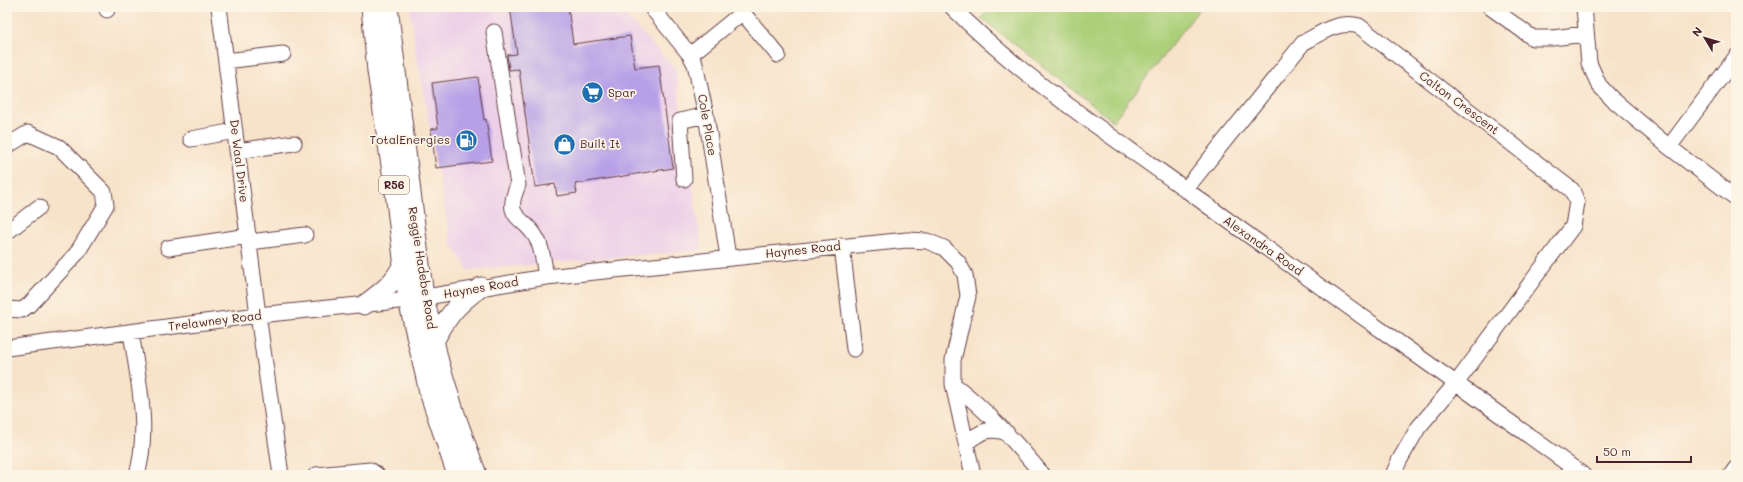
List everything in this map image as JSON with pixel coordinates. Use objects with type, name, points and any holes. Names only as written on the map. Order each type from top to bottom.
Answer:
[{"type":"main road","name":"Reggie Hadebe Road","points":[[371,7],[377,71],[404,261],[416,299],[434,343],[455,414],[478,475]]},
{"type":"main road","name":"Reggie Hadebe Road","points":[[388,7],[416,299],[429,392],[457,475]]},
{"type":"main road","points":[[364,305],[394,280],[404,261]]},
{"type":"main road","points":[[434,343],[452,312],[463,300],[481,287]]},
{"type":"street","name":"De Waal Drive","points":[[219,7],[258,315],[281,475]]},
{"type":"street","name":"Cole Place","points":[[651,7],[690,55],[695,64],[706,115],[728,258]]},
{"type":"street","name":"Alexandra Road","points":[[952,7],[977,32],[1060,100],[1231,224],[1456,382],[1583,475]]},
{"type":"street","points":[[1490,7],[1533,38],[1552,38],[1585,34]]},
{"type":"street","points":[[1584,7],[1588,63],[1599,85],[1611,98],[1669,147],[1736,198]]},
{"type":"street","points":[[690,55],[741,10],[778,55]]},
{"type":"street","name":"Calton Crescent","points":[[1185,190],[1303,42],[1329,28],[1342,24],[1359,26],[1572,190],[1577,202],[1573,226],[1456,382],[1418,428],[1399,461],[1394,475]]},
{"type":"street","points":[[494,32],[518,185],[513,198],[512,209],[514,214],[538,241],[546,277]]},
{"type":"street","points":[[226,61],[283,54]]},
{"type":"street","points":[[1669,147],[1736,57]]},
{"type":"street","points":[[684,179],[680,121],[706,115]]},
{"type":"street","points":[[191,139],[235,131]]},
{"type":"street","points":[[7,146],[28,133],[59,147],[104,192],[106,205],[77,253],[29,305],[22,310],[7,309]]},
{"type":"street","points":[[237,151],[294,143]]},
{"type":"street","points":[[7,232],[39,207]]},
{"type":"street","points":[[168,248],[249,239],[305,235]]},
{"type":"street","name":"Haynes Road","points":[[416,299],[546,277],[842,246],[907,240],[927,241],[944,248],[958,262],[964,275],[968,296],[953,360],[953,384],[973,475]]},
{"type":"street","points":[[842,246],[854,349]]},
{"type":"street","name":"Trelawney Road","points":[[7,348],[258,315],[416,299]]},
{"type":"street","points":[[131,332],[143,413],[141,460],[137,475]]},
{"type":"street","points":[[953,384],[974,400],[1007,433],[1043,475]]},
{"type":"street","points":[[966,443],[981,432],[996,430],[1007,433]]},
{"type":"street","points":[[1730,475],[1736,468]]},
{"type":"street","points":[[316,475],[370,470],[377,475]]},
{"type":"shaded area","points":[[410,7],[618,7],[675,69],[702,250],[468,270],[451,243],[416,52]]},
{"type":"green space","points":[[992,7],[1201,7],[1113,121],[981,18]]},
{"type":"building","points":[[510,7],[568,7],[573,44],[630,36],[635,68],[659,65],[673,168],[575,184],[577,193],[557,196],[555,184],[535,187],[519,69],[509,70],[507,55],[517,54]]},
{"type":"building","points":[[478,77],[492,161],[436,168],[431,129],[438,128],[432,83]]},
{"type":"place","name":"Spar","points":[[593,93]]},
{"type":"place","name":"TotalEnergies","points":[[466,140]]},
{"type":"place","name":"Built It","points":[[564,144]]}]
